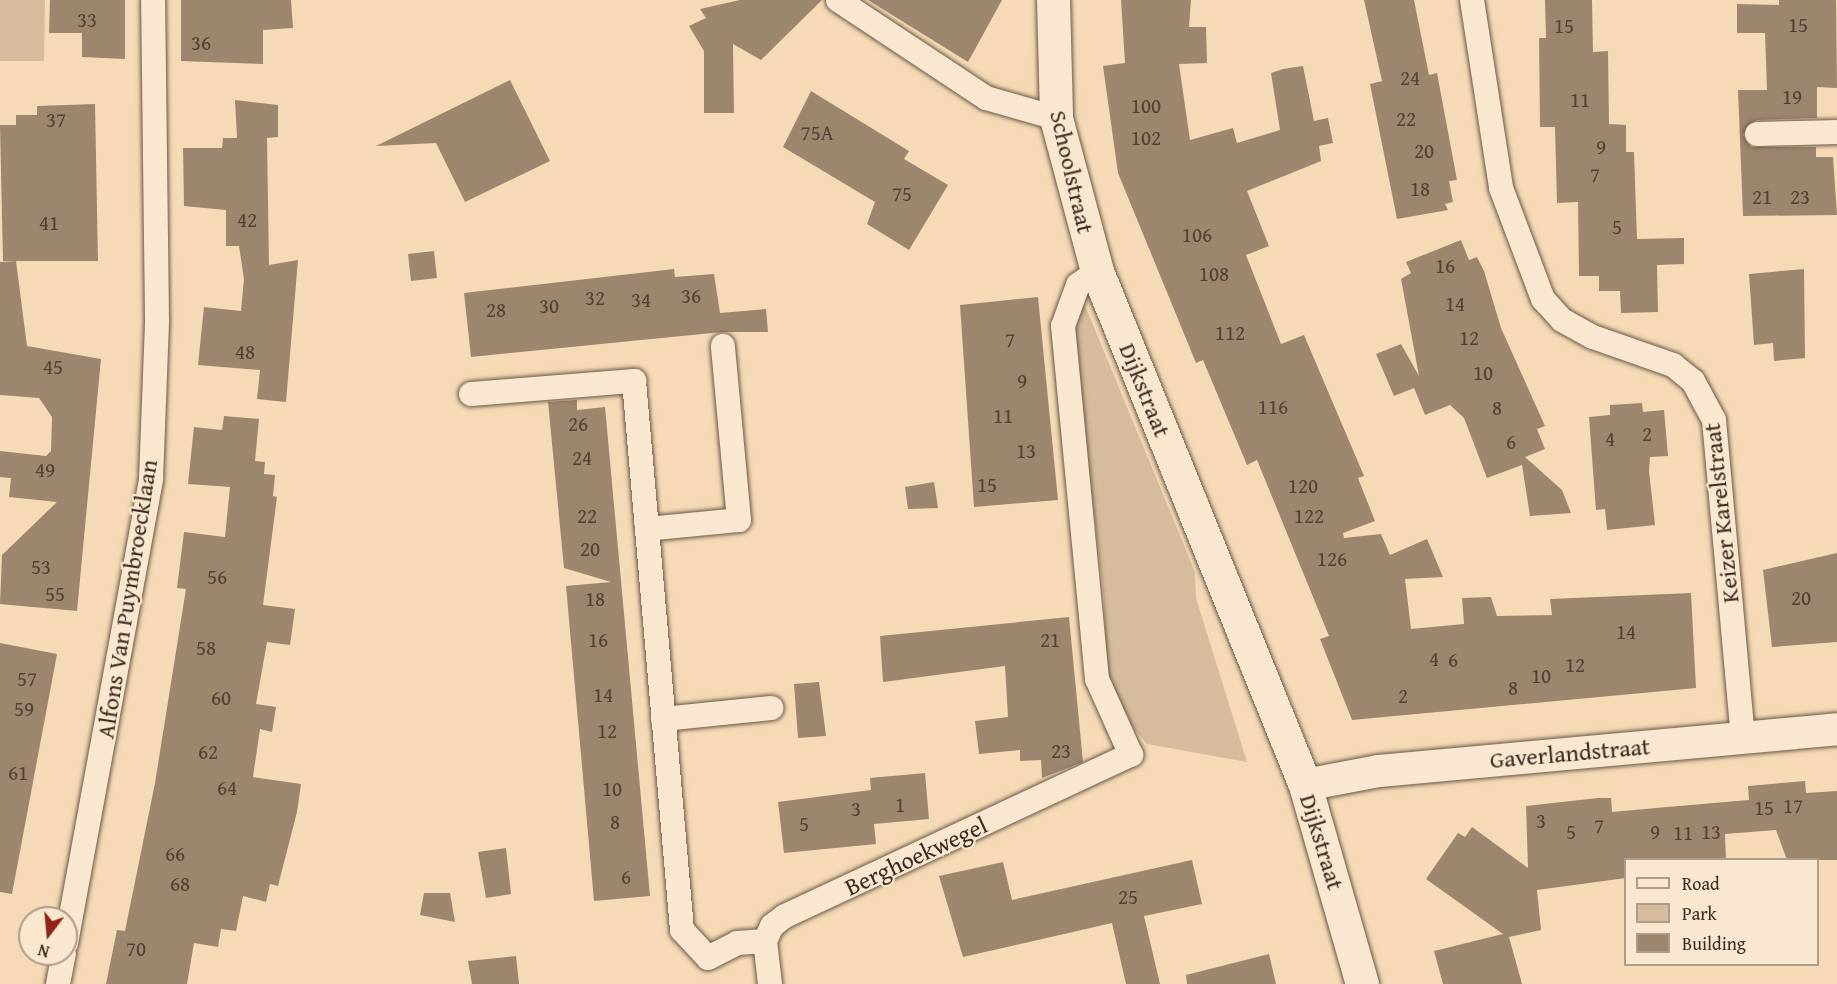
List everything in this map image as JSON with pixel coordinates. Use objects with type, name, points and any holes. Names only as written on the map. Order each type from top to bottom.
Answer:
[{"type":"main road","name":"Schoolstraat","points":[[1053,0],[1056,118],[1096,272]]},
{"type":"main road","name":"Dijkstraat","points":[[1096,272],[1305,784],[1362,984]]},
{"type":"street","name":"Alfons Van Puymbroecklaan","points":[[73,906],[151,480],[157,321],[153,0]]},
{"type":"street","points":[[838,0],[986,98],[1056,118]]},
{"type":"street","name":"Keizer Karelstraat","points":[[1472,0],[1501,188],[1543,299],[1562,320],[1593,337],[1673,364],[1693,381],[1714,420],[1743,736]]},
{"type":"street","points":[[1757,134],[1837,132]]},
{"type":"street","name":"Berghoekwegel","points":[[765,940],[772,926],[785,916],[1131,755],[1097,679],[1063,326],[1078,285],[1096,272]]},
{"type":"street","points":[[647,529],[739,520],[723,346]]},
{"type":"street","points":[[471,394],[634,381],[682,930],[708,958],[736,943],[765,940],[770,984]]},
{"type":"street","points":[[663,719],[771,708]]},
{"type":"street","name":"Gaverlandstraat","points":[[1305,784],[1379,771],[1837,729]]},
{"type":"street","points":[[58,984],[62,966]]},
{"type":"green space","points":[[0,0],[45,0],[44,61],[0,61]]},
{"type":"green space","points":[[1084,303],[1195,572],[1196,598],[1247,762],[1147,744],[1127,721],[1106,680],[1104,598],[1075,349],[1074,315]]},
{"type":"building","points":[[50,0],[125,0],[125,59],[82,57],[82,33],[49,33]]},
{"type":"building","points":[[181,0],[291,0],[293,28],[263,30],[263,64],[181,61]]},
{"type":"building","points":[[740,0],[822,0],[761,60],[733,44],[734,113],[704,113],[704,51],[689,26],[706,18],[700,9]]},
{"type":"building","points":[[868,0],[1002,0],[968,62]]},
{"type":"building","points":[[1121,0],[1191,0],[1189,27],[1206,27],[1207,63],[1179,64],[1190,140],[1233,128],[1237,143],[1280,130],[1271,73],[1283,69],[1303,66],[1314,121],[1328,118],[1333,143],[1319,146],[1321,161],[1247,191],[1269,246],[1246,255],[1281,344],[1304,335],[1364,476],[1358,478],[1375,521],[1343,533],[1344,538],[1381,534],[1390,555],[1427,539],[1443,577],[1405,579],[1411,629],[1464,624],[1462,598],[1491,597],[1497,616],[1552,615],[1550,599],[1691,593],[1696,688],[1352,720],[1320,639],[1329,636],[1257,460],[1247,465],[1203,360],[1196,363],[1118,173],[1103,66],[1125,63]]},
{"type":"building","points":[[1364,0],[1414,0],[1429,75],[1437,73],[1457,180],[1449,181],[1453,202],[1445,204],[1448,210],[1397,219],[1370,84],[1382,81]]},
{"type":"building","points":[[1545,0],[1592,0],[1593,52],[1608,51],[1609,124],[1626,125],[1626,152],[1634,152],[1637,239],[1684,238],[1684,264],[1657,265],[1658,312],[1621,313],[1620,291],[1599,291],[1599,276],[1579,276],[1578,202],[1557,203],[1555,127],[1540,127],[1539,38],[1546,38]]},
{"type":"building","points":[[1779,0],[1836,0],[1837,88],[1817,87],[1817,118],[1756,120],[1743,135],[1751,147],[1816,147],[1816,157],[1833,157],[1837,215],[1743,216],[1738,90],[1767,90],[1765,33],[1737,33],[1737,4],[1779,5]]},
{"type":"building","points":[[510,80],[550,161],[465,202],[436,143],[376,146]]},
{"type":"building","points":[[811,91],[909,151],[904,159],[948,185],[909,250],[867,224],[875,202],[783,147]]},
{"type":"building","points":[[235,100],[278,105],[278,137],[267,138],[269,265],[298,260],[286,402],[257,399],[260,370],[198,365],[204,307],[241,311],[244,279],[239,246],[226,246],[226,210],[184,206],[183,148],[222,148],[223,138],[237,138]]},
{"type":"building","points":[[95,104],[98,261],[3,261],[0,125],[16,125],[16,115],[37,115],[37,106]]},
{"type":"building","points":[[1461,240],[1469,260],[1477,257],[1484,271],[1501,328],[1545,426],[1537,429],[1545,449],[1525,457],[1562,490],[1571,513],[1530,516],[1522,465],[1487,478],[1464,418],[1450,405],[1425,415],[1414,388],[1394,396],[1376,354],[1401,344],[1419,376],[1401,279],[1411,273],[1406,262]]},
{"type":"building","points":[[434,251],[437,278],[411,281],[408,254]]},
{"type":"building","points":[[16,261],[27,346],[101,359],[77,611],[0,604],[2,555],[57,502],[9,497],[11,478],[0,477],[0,451],[46,456],[51,451],[52,417],[39,398],[0,395],[0,262]]},
{"type":"building","points":[[674,269],[675,277],[714,274],[720,313],[766,309],[768,332],[722,332],[471,357],[464,293]]},
{"type":"building","points":[[1804,269],[1805,358],[1774,361],[1773,343],[1754,345],[1749,274]]},
{"type":"building","points":[[1038,297],[1058,500],[974,507],[960,305]]},
{"type":"building","points":[[577,400],[577,410],[605,407],[650,896],[594,901],[566,586],[611,582],[564,568],[548,402]]},
{"type":"building","points":[[1642,403],[1643,412],[1664,410],[1668,456],[1650,457],[1649,471],[1655,525],[1607,530],[1605,509],[1596,510],[1589,417],[1610,415],[1610,405]]},
{"type":"building","points":[[224,416],[259,419],[255,461],[265,462],[264,474],[275,475],[273,496],[277,497],[263,605],[295,609],[290,645],[267,642],[256,704],[276,707],[272,732],[260,729],[253,777],[301,784],[297,812],[278,886],[270,884],[266,902],[243,896],[236,931],[221,929],[218,947],[194,943],[187,984],[106,984],[117,930],[125,931],[155,783],[186,589],[177,588],[184,532],[225,537],[230,487],[188,484],[194,427],[222,430]]},
{"type":"building","points":[[934,482],[938,508],[908,509],[905,487]]},
{"type":"building","points":[[1837,553],[1837,642],[1772,647],[1763,570]]},
{"type":"building","points":[[1069,617],[1083,762],[1042,778],[1041,760],[1020,761],[1020,750],[979,754],[975,721],[1008,717],[1005,666],[883,682],[880,636]]},
{"type":"building","points":[[0,643],[57,654],[12,894],[0,892]]},
{"type":"building","points":[[819,682],[826,736],[798,738],[794,684]]},
{"type":"building","points":[[925,773],[929,819],[874,824],[876,844],[784,853],[778,802],[871,790],[870,778]]},
{"type":"building","points":[[1805,781],[1806,793],[1837,791],[1837,860],[1786,858],[1776,830],[1725,834],[1726,858],[1624,858],[1624,878],[1537,890],[1541,930],[1509,937],[1522,984],[1443,984],[1434,951],[1503,934],[1426,879],[1458,833],[1465,837],[1472,827],[1528,868],[1526,806],[1611,798],[1612,812],[1749,800],[1748,786]]},
{"type":"building","points":[[506,848],[511,894],[486,898],[478,852]]},
{"type":"building","points":[[1192,860],[1202,904],[1144,916],[1160,984],[1126,984],[1112,923],[963,957],[939,876],[1003,862],[1012,900]]},
{"type":"building","points":[[424,893],[450,893],[455,922],[420,915]]},
{"type":"building","points":[[1269,954],[1276,984],[1187,984],[1186,975]]},
{"type":"building","points":[[516,956],[519,984],[472,984],[468,961]]}]
